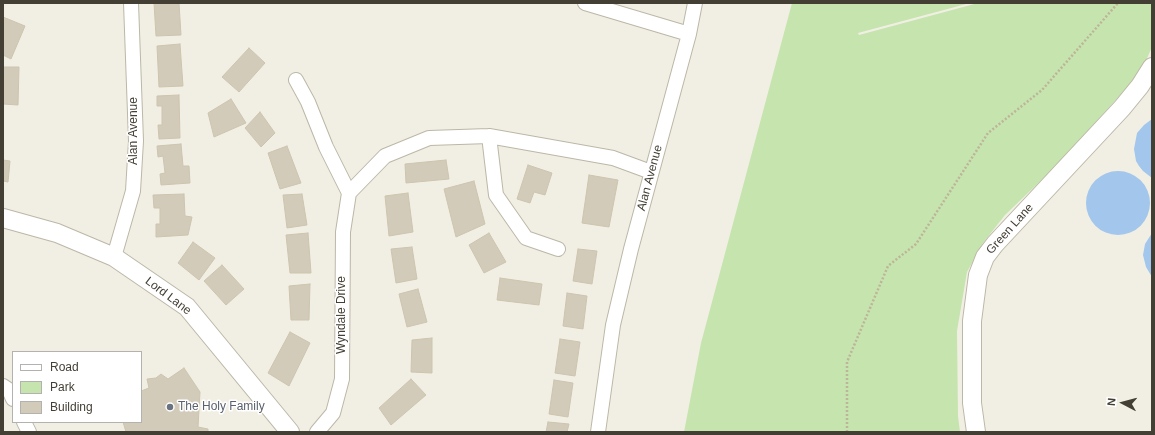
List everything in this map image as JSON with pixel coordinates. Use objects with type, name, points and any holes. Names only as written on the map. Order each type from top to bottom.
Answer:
[{"type":"street","name":"Alan Avenue","points":[[114,257],[133,191],[136,141],[131,3]]},
{"type":"street","points":[[584,3],[689,34]]},
{"type":"street","name":"Alan Avenue","points":[[598,432],[613,325],[651,172],[689,34],[695,3]]},
{"type":"street","name":"Green Lane","points":[[976,432],[972,404],[972,321],[978,275],[986,257],[995,244],[1122,108],[1140,86],[1152,67]]},
{"type":"street","points":[[296,80],[308,102],[326,147],[349,193],[386,156],[429,138],[490,136],[613,158],[651,172]]},
{"type":"street","points":[[490,136],[496,195],[526,238],[558,249]]},
{"type":"street","name":"Wyndale Drive","points":[[317,432],[333,413],[342,379],[343,232],[349,193]]},
{"type":"street","name":"Lord Lane","points":[[3,218],[56,233],[114,257],[187,307],[290,432]]},
{"type":"street","points":[[3,386],[9,390],[12,396]]},
{"type":"street","points":[[24,423],[29,432]]},
{"type":"path","points":[[847,432],[847,362],[888,266],[916,244],[988,133],[1042,90],[1118,3]]},
{"type":"green space","points":[[792,3],[970,3],[858,33],[859,35],[978,3],[1152,3],[1152,47],[1141,72],[1055,167],[1005,215],[983,243],[967,272],[957,331],[958,416],[960,432],[684,432],[701,343]]},
{"type":"water","points":[[1152,119],[1152,178],[1139,166],[1136,161],[1134,149],[1137,133]]},
{"type":"water","points":[[1112,171],[1124,171],[1141,180],[1148,191],[1150,203],[1148,215],[1141,226],[1124,235],[1112,235],[1100,230],[1091,221],[1086,209],[1086,197],[1091,185],[1100,176]]},
{"type":"water","points":[[1152,233],[1152,277],[1146,267],[1143,255],[1145,244]]},
{"type":"building","points":[[154,3],[179,3],[181,35],[156,36]]},
{"type":"building","points":[[3,17],[25,26],[11,59],[3,55]]},
{"type":"building","points":[[180,44],[183,86],[159,87],[157,46]]},
{"type":"building","points":[[249,48],[265,63],[239,92],[222,77]]},
{"type":"building","points":[[3,67],[19,67],[18,105],[3,104]]},
{"type":"building","points":[[179,95],[180,138],[159,139],[158,125],[162,125],[162,106],[157,106],[157,96]]},
{"type":"building","points":[[231,99],[246,123],[214,137],[208,113]]},
{"type":"building","points":[[260,112],[275,133],[261,147],[245,128]]},
{"type":"building","points":[[181,144],[183,166],[189,166],[190,183],[161,185],[160,174],[165,173],[163,156],[158,157],[157,146]]},
{"type":"building","points":[[287,146],[301,183],[280,189],[268,153]]},
{"type":"building","points":[[3,160],[10,161],[8,182],[3,181]]},
{"type":"building","points":[[446,160],[449,179],[406,183],[405,164]]},
{"type":"building","points":[[528,165],[552,173],[545,195],[534,192],[530,203],[517,199]]},
{"type":"building","points":[[589,175],[618,180],[609,227],[582,223]]},
{"type":"building","points":[[474,181],[485,224],[456,237],[444,189]]},
{"type":"building","points":[[408,193],[413,232],[389,236],[385,196]]},
{"type":"building","points":[[184,194],[185,216],[192,217],[188,235],[156,237],[156,224],[160,224],[160,208],[154,208],[153,195]]},
{"type":"building","points":[[302,194],[307,225],[287,228],[283,195]]},
{"type":"building","points":[[308,233],[311,273],[290,273],[286,235]]},
{"type":"building","points":[[489,233],[506,262],[484,273],[469,245]]},
{"type":"building","points":[[193,242],[215,258],[199,280],[178,263]]},
{"type":"building","points":[[412,247],[417,279],[396,283],[391,249]]},
{"type":"building","points":[[578,249],[597,251],[592,284],[573,281]]},
{"type":"building","points":[[222,265],[244,289],[226,305],[204,281]]},
{"type":"building","points":[[500,278],[542,284],[539,305],[497,300]]},
{"type":"building","points":[[310,284],[309,320],[291,320],[289,286]]},
{"type":"building","points":[[418,289],[427,322],[407,327],[399,294]]},
{"type":"building","points":[[567,293],[587,296],[583,329],[563,326]]},
{"type":"building","points":[[290,332],[310,343],[289,386],[268,373]]},
{"type":"building","points":[[432,338],[432,373],[411,372],[412,340]]},
{"type":"building","points":[[560,339],[580,342],[575,376],[555,373]]},
{"type":"building","name":"The Holy Family","points":[[184,368],[200,392],[198,427],[208,429],[208,432],[126,432],[123,423],[142,423],[142,391],[149,388],[147,379],[156,378],[161,374],[168,379]]},
{"type":"building","points":[[411,379],[426,395],[391,425],[379,408]]},
{"type":"building","points":[[554,380],[573,383],[568,417],[549,414]]},
{"type":"building","points":[[548,422],[569,424],[567,432],[546,432]]},
{"type":"place","name":"The Holy Family","points":[[170,407]]}]
